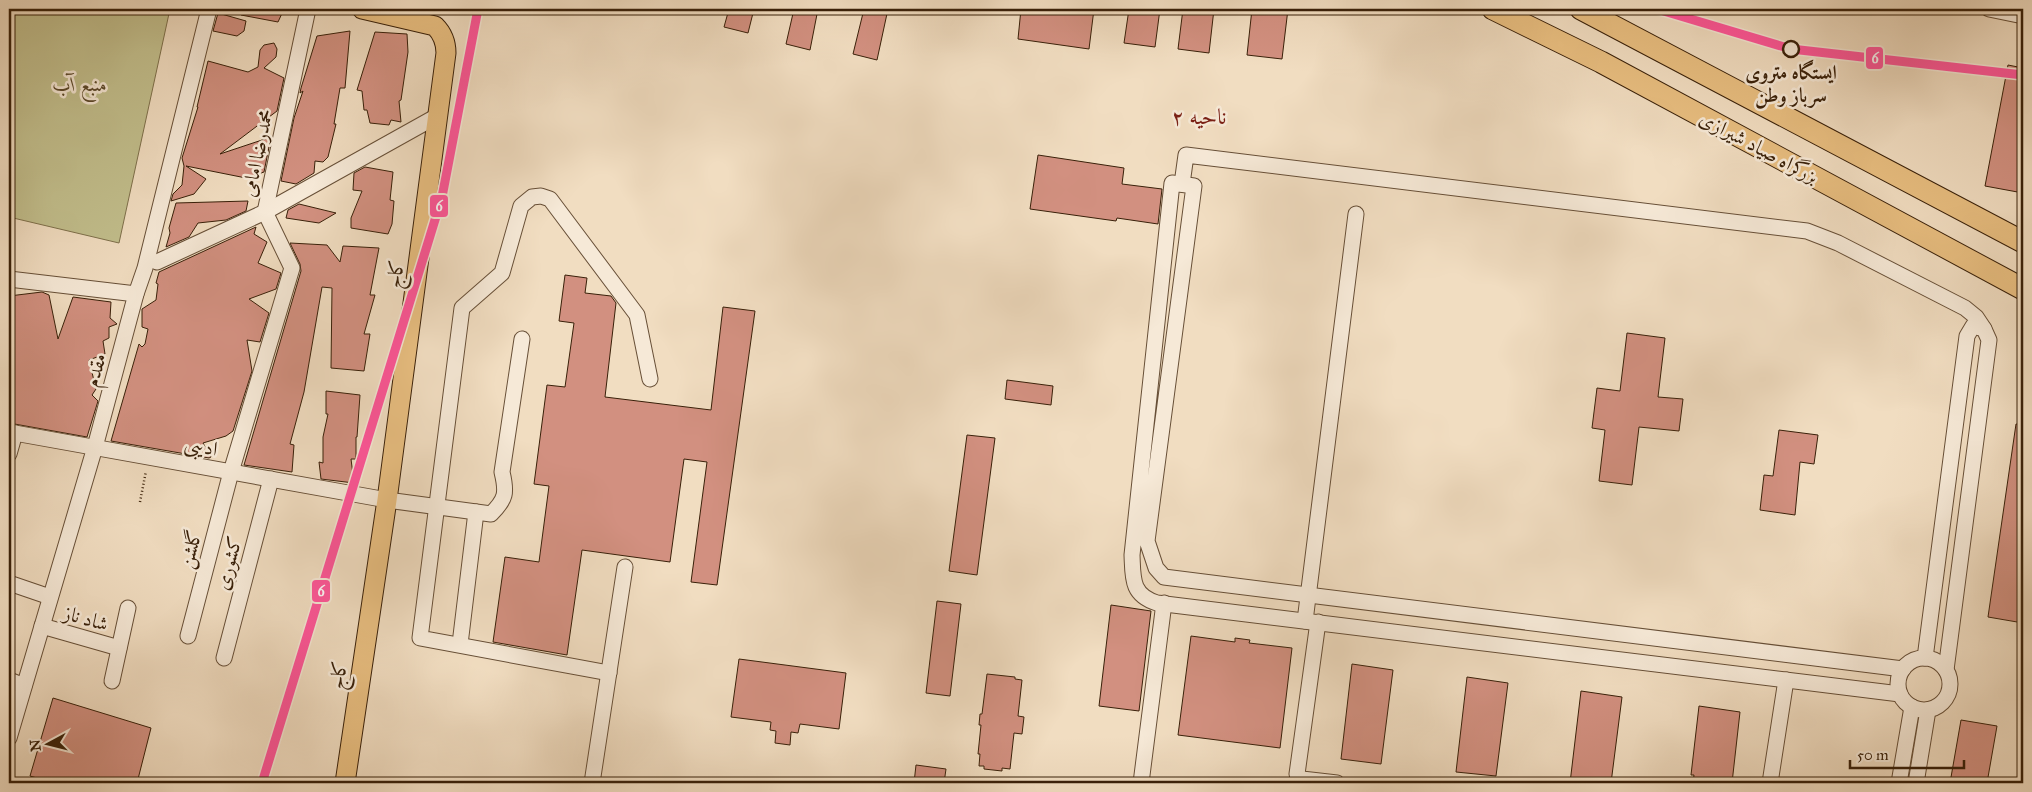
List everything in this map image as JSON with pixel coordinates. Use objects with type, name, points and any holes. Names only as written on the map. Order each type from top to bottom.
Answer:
[{"type":"highway","name":"بزرگراه صیاد شیرازی","points":[[1493,9],[1608,66],[2023,289]]},
{"type":"highway","name":"بزرگراه صیاد شیرازی","points":[[1581,9],[2023,242]]},
{"type":"main road","name":"کاج","points":[[345,783],[387,500],[446,53],[446,42],[441,32],[435,26],[362,9]]},
{"type":"street","name":"مقدم","points":[[9,738],[95,447],[136,294],[145,268],[209,9]]},
{"type":"street","name":"محمدرضا امامی","points":[[231,472],[292,268],[265,212],[308,9]]},
{"type":"street","points":[[1989,9],[2015,13]]},
{"type":"street","points":[[157,262],[265,212],[439,115]]},
{"type":"street","points":[[1182,184],[1186,155],[1807,230],[1838,243],[1965,308],[1976,317],[1984,329],[1988,340],[1946,670],[1950,687],[1948,695],[1943,702],[1928,710],[1912,707],[1900,694],[1898,685],[1903,669],[1909,663],[1925,658],[1934,660],[1946,670]]},
{"type":"street","points":[[1900,694],[1164,604],[1146,600],[1136,589],[1132,555],[1172,183],[1194,186],[1146,541],[1156,568],[1164,577],[1903,669]]},
{"type":"street","points":[[609,673],[420,638],[435,506],[462,308],[502,273],[521,206],[532,196],[550,199],[637,315],[650,379]]},
{"type":"street","points":[[1337,783],[1302,779],[1298,774],[1311,622],[1308,596],[1356,214]]},
{"type":"street","points":[[9,279],[136,294]]},
{"type":"street","points":[[1925,658],[1967,336],[1973,326],[1984,329]]},
{"type":"street","points":[[460,644],[476,512],[491,514],[502,503],[506,489],[502,472],[522,339]]},
{"type":"street","points":[[9,454],[12,432]]},
{"type":"street","name":"ادیبی","points":[[12,432],[387,500],[476,512]]},
{"type":"street","name":"گلشن","points":[[188,636],[231,472]]},
{"type":"street","name":"کشوری","points":[[224,658],[271,479]]},
{"type":"street","points":[[592,783],[625,566]]},
{"type":"street","points":[[9,583],[50,597]]},
{"type":"street","points":[[1142,783],[1164,604]]},
{"type":"street","points":[[112,681],[128,608]]},
{"type":"street","name":"شاد ناز","points":[[42,626],[119,648]]},
{"type":"street","points":[[1640,662],[1644,637]]},
{"type":"street","points":[[9,680],[24,686]]},
{"type":"street","points":[[1770,783],[1786,680]]},
{"type":"street","points":[[1900,783],[1912,707]]},
{"type":"street","points":[[1916,783],[1928,710]]},
{"type":"path","points":[[140,502],[149,457]]},
{"type":"green space","name":"منبع آب","points":[[9,9],[170,9],[119,243],[9,217]]},
{"type":"building","points":[[241,9],[284,9],[278,22],[241,15]]},
{"type":"building","points":[[729,9],[754,9],[748,33],[724,27]]},
{"type":"building","points":[[794,9],[818,9],[810,50],[786,44]]},
{"type":"building","points":[[864,9],[888,9],[877,60],[853,54]]},
{"type":"building","points":[[1021,9],[1094,9],[1089,49],[1018,39]]},
{"type":"building","points":[[1129,9],[1160,9],[1155,47],[1124,43]]},
{"type":"building","points":[[1183,9],[1214,9],[1209,53],[1178,49]]},
{"type":"building","points":[[1252,9],[1288,9],[1282,59],[1247,55]]},
{"type":"building","points":[[218,13],[246,21],[244,31],[237,36],[213,31]]},
{"type":"building","points":[[350,31],[345,88],[340,88],[334,124],[336,124],[328,157],[323,162],[315,161],[314,173],[296,184],[281,181],[294,118],[303,91],[300,93],[301,88],[317,36]]},
{"type":"building","points":[[375,32],[407,34],[408,52],[401,100],[399,101],[401,122],[391,120],[389,125],[370,123],[367,110],[364,110],[362,91],[357,90]]},
{"type":"building","points":[[274,43],[277,49],[276,57],[264,68],[284,78],[277,111],[220,154],[271,137],[264,172],[246,178],[186,166],[206,179],[194,194],[171,201],[173,194],[182,185],[184,166],[182,158],[198,107],[208,61],[248,72],[258,67],[260,50],[264,45]]},
{"type":"building","points":[[2008,65],[2023,68],[2023,193],[1985,186]]},
{"type":"building","points":[[1038,155],[1124,168],[1122,184],[1162,189],[1158,224],[1117,218],[1116,221],[1030,209]]},
{"type":"building","points":[[365,167],[393,172],[390,200],[394,201],[392,224],[388,234],[351,228],[351,218],[362,191],[353,190],[354,173]]},
{"type":"building","points":[[248,201],[246,211],[226,220],[198,223],[189,237],[166,247],[176,203]]},
{"type":"building","points":[[299,204],[336,213],[319,223],[286,218],[288,210]]},
{"type":"building","points":[[256,227],[254,234],[267,242],[258,263],[281,273],[276,289],[249,299],[269,313],[260,342],[247,340],[252,371],[233,431],[226,436],[203,443],[211,457],[209,458],[111,441],[139,344],[142,347],[145,344],[148,329],[142,327],[142,309],[156,300],[158,284],[156,283],[159,272]]},
{"type":"building","points":[[290,243],[327,245],[340,262],[343,246],[379,248],[370,295],[375,295],[364,334],[370,334],[364,371],[331,368],[332,288],[322,287],[304,392],[290,444],[294,445],[292,472],[244,465],[301,271],[300,264]]},
{"type":"building","points":[[565,275],[587,278],[585,293],[611,296],[616,303],[605,397],[711,410],[723,307],[755,311],[717,585],[691,582],[707,462],[684,459],[670,562],[582,550],[567,655],[493,642],[505,557],[539,562],[549,486],[534,484],[547,385],[565,387],[574,323],[559,321]]},
{"type":"building","points":[[42,292],[49,295],[58,339],[73,297],[111,302],[110,318],[117,324],[109,327],[109,338],[103,341],[105,354],[89,360],[96,389],[92,395],[98,401],[87,437],[9,423],[9,296]]},
{"type":"building","points":[[1627,333],[1665,338],[1658,397],[1683,399],[1679,431],[1639,427],[1632,485],[1599,481],[1605,430],[1592,428],[1597,388],[1620,391]]},
{"type":"building","points":[[1007,380],[1053,386],[1051,405],[1005,399]]},
{"type":"building","points":[[326,391],[360,395],[356,459],[351,459],[354,483],[321,479],[319,462],[323,463],[323,437],[328,414],[326,414]]},
{"type":"building","points":[[2016,424],[2023,425],[2023,623],[1988,617]]},
{"type":"building","points":[[1779,430],[1818,435],[1814,464],[1800,462],[1795,515],[1760,510],[1764,475],[1773,476]]},
{"type":"building","points":[[967,435],[995,438],[977,575],[949,571]]},
{"type":"building","points":[[937,601],[961,604],[950,696],[926,693]]},
{"type":"building","points":[[1111,605],[1151,611],[1139,711],[1099,706]]},
{"type":"building","points":[[1191,636],[1235,642],[1235,638],[1250,640],[1249,643],[1292,648],[1280,748],[1178,735]]},
{"type":"building","points":[[739,659],[846,673],[839,729],[800,724],[798,733],[791,732],[790,745],[775,743],[776,731],[770,730],[771,722],[731,717]]},
{"type":"building","points":[[1352,664],[1393,670],[1381,764],[1341,759]]},
{"type":"building","points":[[987,674],[1015,677],[1015,679],[1022,680],[1018,716],[1024,717],[1022,734],[1014,733],[1010,769],[1002,768],[1002,771],[984,769],[984,766],[979,766],[980,754],[978,754],[981,725],[979,725]]},
{"type":"building","points":[[1467,677],[1508,683],[1496,776],[1456,772]]},
{"type":"building","points":[[1581,691],[1622,697],[1611,783],[1570,783]]},
{"type":"building","points":[[53,698],[151,728],[137,783],[54,783],[30,776]]},
{"type":"building","points":[[1699,706],[1740,712],[1732,783],[1693,783],[1694,775],[1691,775]]},
{"type":"building","points":[[1961,720],[1997,726],[1987,783],[1950,783]]},
{"type":"building","points":[[916,765],[946,769],[944,783],[914,783]]},
{"type":"transit line","name":"6","points":[[262,783],[442,197],[478,9]]},
{"type":"transit line","name":"6","points":[[1657,9],[1791,49],[2023,75]]},
{"type":"place","name":"ایستگاه متروی سرباز وطن","points":[[1791,49]]},
{"type":"district","name":"ناحیه ۲","points":[[1199,116]]}]
